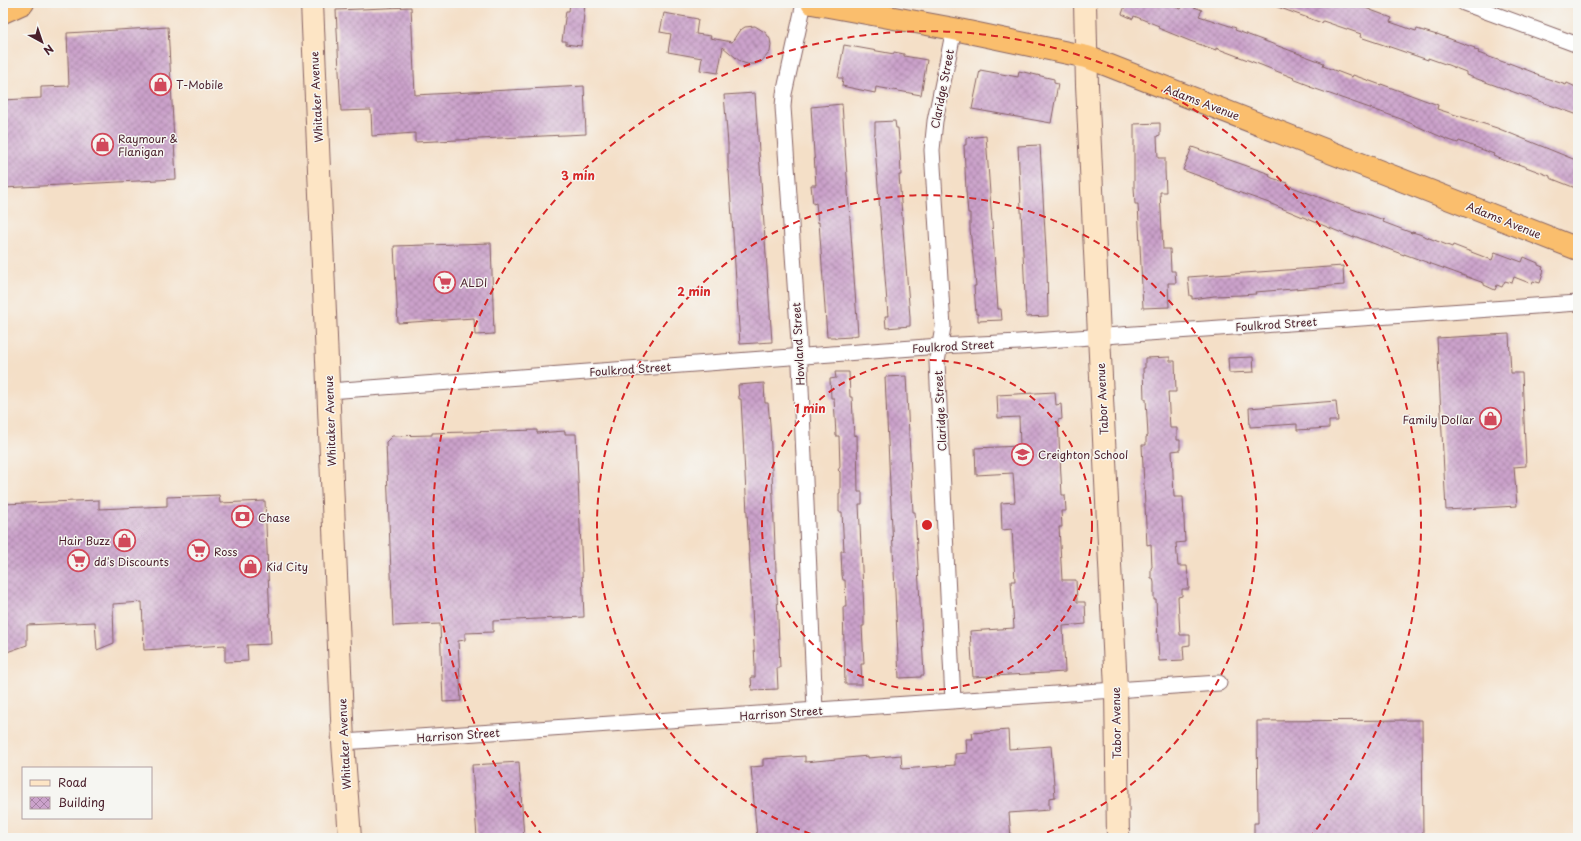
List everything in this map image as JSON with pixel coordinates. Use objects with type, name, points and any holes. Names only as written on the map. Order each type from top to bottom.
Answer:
[{"type":"highway","points":[[3,12],[23,3]]},
{"type":"highway","name":"Adams Avenue","points":[[812,3],[842,6],[954,28],[1087,57],[1578,249]]},
{"type":"street","name":"Whitaker Avenue","points":[[312,3],[343,742],[350,838]]},
{"type":"street","name":"Howland Street","points":[[804,3],[784,94],[783,107],[799,356],[815,710]]},
{"type":"street","name":"Tabor Avenue","points":[[1085,3],[1116,689],[1118,838]]},
{"type":"street","points":[[1464,3],[1578,45]]},
{"type":"street","name":"Claridge Street","points":[[953,700],[937,362],[943,327],[932,150],[935,121],[954,28]]},
{"type":"street","name":"Foulkrod Street","points":[[329,391],[799,356],[1099,337],[1578,302]]},
{"type":"street","name":"Harrison Street","points":[[343,742],[1219,683]]},
{"type":"building","points":[[570,3],[585,3],[581,46],[566,44],[566,41],[562,41],[566,11],[569,11]]},
{"type":"building","points":[[1126,3],[1166,3],[1181,9],[1184,3],[1202,10],[1199,16],[1236,28],[1235,30],[1324,63],[1323,66],[1352,77],[1353,75],[1381,84],[1438,105],[1437,109],[1497,128],[1578,161],[1578,189],[1550,178],[1550,176],[1493,156],[1494,154],[1459,141],[1458,143],[1446,139],[1401,119],[1310,87],[1311,86],[1293,79],[1294,78],[1261,65],[1216,48],[1216,50],[1190,41],[1134,16],[1133,19],[1122,14]]},
{"type":"building","points":[[1272,3],[1352,3],[1392,18],[1390,22],[1416,31],[1417,29],[1437,34],[1475,48],[1474,50],[1479,51],[1478,53],[1509,63],[1535,73],[1534,74],[1566,85],[1567,83],[1578,88],[1578,115],[1466,75],[1466,72],[1448,65],[1428,58],[1428,60],[1360,37],[1361,34],[1323,21],[1322,23],[1272,5]]},
{"type":"building","points":[[411,7],[415,95],[584,86],[586,134],[415,142],[415,133],[372,136],[371,110],[341,111],[336,10]]},
{"type":"building","points":[[664,13],[698,19],[696,34],[711,36],[710,38],[732,42],[739,31],[745,27],[755,26],[766,33],[770,39],[770,52],[761,62],[747,64],[741,62],[723,47],[718,73],[700,70],[702,58],[668,52],[671,34],[660,32]]},
{"type":"building","points":[[168,27],[176,179],[3,188],[3,100],[41,98],[41,87],[69,86],[67,33]]},
{"type":"building","points":[[844,45],[894,54],[894,52],[904,54],[904,56],[927,60],[921,95],[876,87],[875,93],[842,86],[843,78],[838,78]]},
{"type":"building","points":[[980,70],[1018,77],[1019,71],[1054,79],[1054,83],[1058,84],[1051,123],[972,109]]},
{"type":"building","points":[[755,93],[772,342],[740,344],[724,95]]},
{"type":"building","points":[[842,104],[858,335],[835,338],[827,337],[819,222],[818,223],[816,203],[813,204],[811,185],[816,185],[811,107]]},
{"type":"building","points":[[895,121],[896,128],[898,128],[900,152],[901,175],[899,175],[910,326],[886,328],[885,316],[888,316],[874,134],[875,122]]},
{"type":"building","points":[[1160,123],[1160,135],[1157,136],[1158,158],[1165,158],[1166,192],[1160,192],[1163,249],[1170,249],[1171,271],[1175,271],[1176,283],[1168,283],[1169,307],[1143,308],[1138,204],[1135,204],[1134,187],[1134,124]]},
{"type":"building","points":[[986,136],[998,309],[1001,309],[1002,320],[978,321],[978,314],[976,314],[974,286],[976,286],[970,229],[970,213],[968,213],[966,191],[964,145],[966,145],[966,138]]},
{"type":"building","points":[[1040,145],[1047,267],[1048,316],[1026,317],[1018,146]]},
{"type":"building","points":[[1192,147],[1270,174],[1269,176],[1272,178],[1288,183],[1287,185],[1384,220],[1383,222],[1452,247],[1453,245],[1492,260],[1495,252],[1522,262],[1524,257],[1538,263],[1538,265],[1543,267],[1542,269],[1544,271],[1540,283],[1533,281],[1532,284],[1514,277],[1512,283],[1505,281],[1502,287],[1497,285],[1495,290],[1484,285],[1484,283],[1354,236],[1354,238],[1269,203],[1218,185],[1218,183],[1183,170]]},
{"type":"building","name":"ALDI","points":[[491,243],[494,334],[475,335],[474,318],[398,323],[394,246]]},
{"type":"building","points":[[1343,266],[1344,285],[1192,299],[1192,296],[1190,296],[1188,277]]},
{"type":"building","points":[[1509,334],[1511,373],[1522,373],[1526,466],[1514,467],[1517,506],[1446,510],[1437,338]]},
{"type":"building","points":[[1170,357],[1170,361],[1175,361],[1176,392],[1168,392],[1170,428],[1177,428],[1177,440],[1180,440],[1180,450],[1172,451],[1174,497],[1183,497],[1185,542],[1176,543],[1178,566],[1187,566],[1189,589],[1182,589],[1182,596],[1178,597],[1180,635],[1190,635],[1190,645],[1183,646],[1184,660],[1159,661],[1156,600],[1154,600],[1153,578],[1151,578],[1151,544],[1147,545],[1142,445],[1146,445],[1146,437],[1148,436],[1146,399],[1144,399],[1143,368],[1145,368],[1145,358]]},
{"type":"building","points":[[1253,357],[1254,372],[1229,373],[1228,358]]},
{"type":"building","points":[[835,372],[849,372],[854,436],[857,435],[858,492],[862,492],[862,504],[859,504],[864,612],[864,626],[862,626],[864,664],[861,664],[862,684],[845,684],[843,607],[846,607],[845,580],[843,580],[842,575],[841,551],[844,551],[842,512],[839,512],[839,436],[836,436],[834,398],[831,398],[830,379],[836,378]]},
{"type":"building","points":[[906,376],[924,675],[921,675],[921,677],[899,678],[885,377]]},
{"type":"building","points":[[764,383],[765,403],[768,403],[770,424],[780,668],[777,668],[778,689],[752,690],[751,677],[755,677],[755,665],[741,399],[739,399],[738,385]]},
{"type":"building","points":[[1055,392],[1056,405],[1061,404],[1062,419],[1058,420],[1062,495],[1065,495],[1066,511],[1061,511],[1062,527],[1059,527],[1062,580],[1076,580],[1077,602],[1085,602],[1086,624],[1063,626],[1065,672],[973,677],[970,631],[1014,628],[1011,581],[1015,581],[1012,529],[1002,530],[1001,503],[1015,502],[1013,473],[976,475],[975,448],[1020,446],[1019,417],[998,418],[997,395]]},
{"type":"building","points":[[1336,401],[1338,421],[1329,421],[1329,428],[1297,430],[1297,424],[1250,427],[1249,408]]},
{"type":"building","points":[[537,430],[537,433],[565,431],[565,434],[576,434],[584,617],[493,621],[493,632],[465,633],[465,640],[458,641],[461,701],[443,702],[440,624],[393,626],[386,442],[392,436],[432,435],[432,433]]},
{"type":"building","points":[[219,495],[220,503],[265,501],[271,644],[247,645],[248,661],[225,662],[225,645],[144,650],[142,602],[113,604],[114,643],[97,650],[95,622],[27,625],[27,645],[7,652],[6,626],[3,627],[3,504],[99,500],[99,509],[167,506],[167,497]]},
{"type":"building","points":[[1422,720],[1423,838],[1258,838],[1258,835],[1254,835],[1254,823],[1258,823],[1257,721]]},
{"type":"building","points":[[1008,730],[1009,749],[1051,746],[1055,797],[1049,798],[1049,810],[1009,813],[1011,838],[757,838],[751,767],[763,766],[763,759],[805,756],[805,762],[868,756],[868,758],[901,755],[902,769],[955,765],[955,754],[967,753],[966,739],[973,739],[972,733]]},
{"type":"building","points":[[519,762],[524,838],[477,838],[472,765]]},
{"type":"place","name":"T-Mobile","points":[[161,84]]},
{"type":"place","name":"Raymour & Flanigan","points":[[102,144]]},
{"type":"place","name":"ALDI","points":[[444,282]]},
{"type":"place","name":"Family Dollar","points":[[1490,419]]},
{"type":"place","name":"Creighton School","points":[[1023,454]]},
{"type":"place","name":"Chase","points":[[242,517]]},
{"type":"place","name":"Hair Buzz","points":[[125,540]]},
{"type":"place","name":"Ross","points":[[199,551]]},
{"type":"place","name":"dd's Discounts","points":[[79,561]]},
{"type":"place","name":"Kid City","points":[[250,566]]}]
